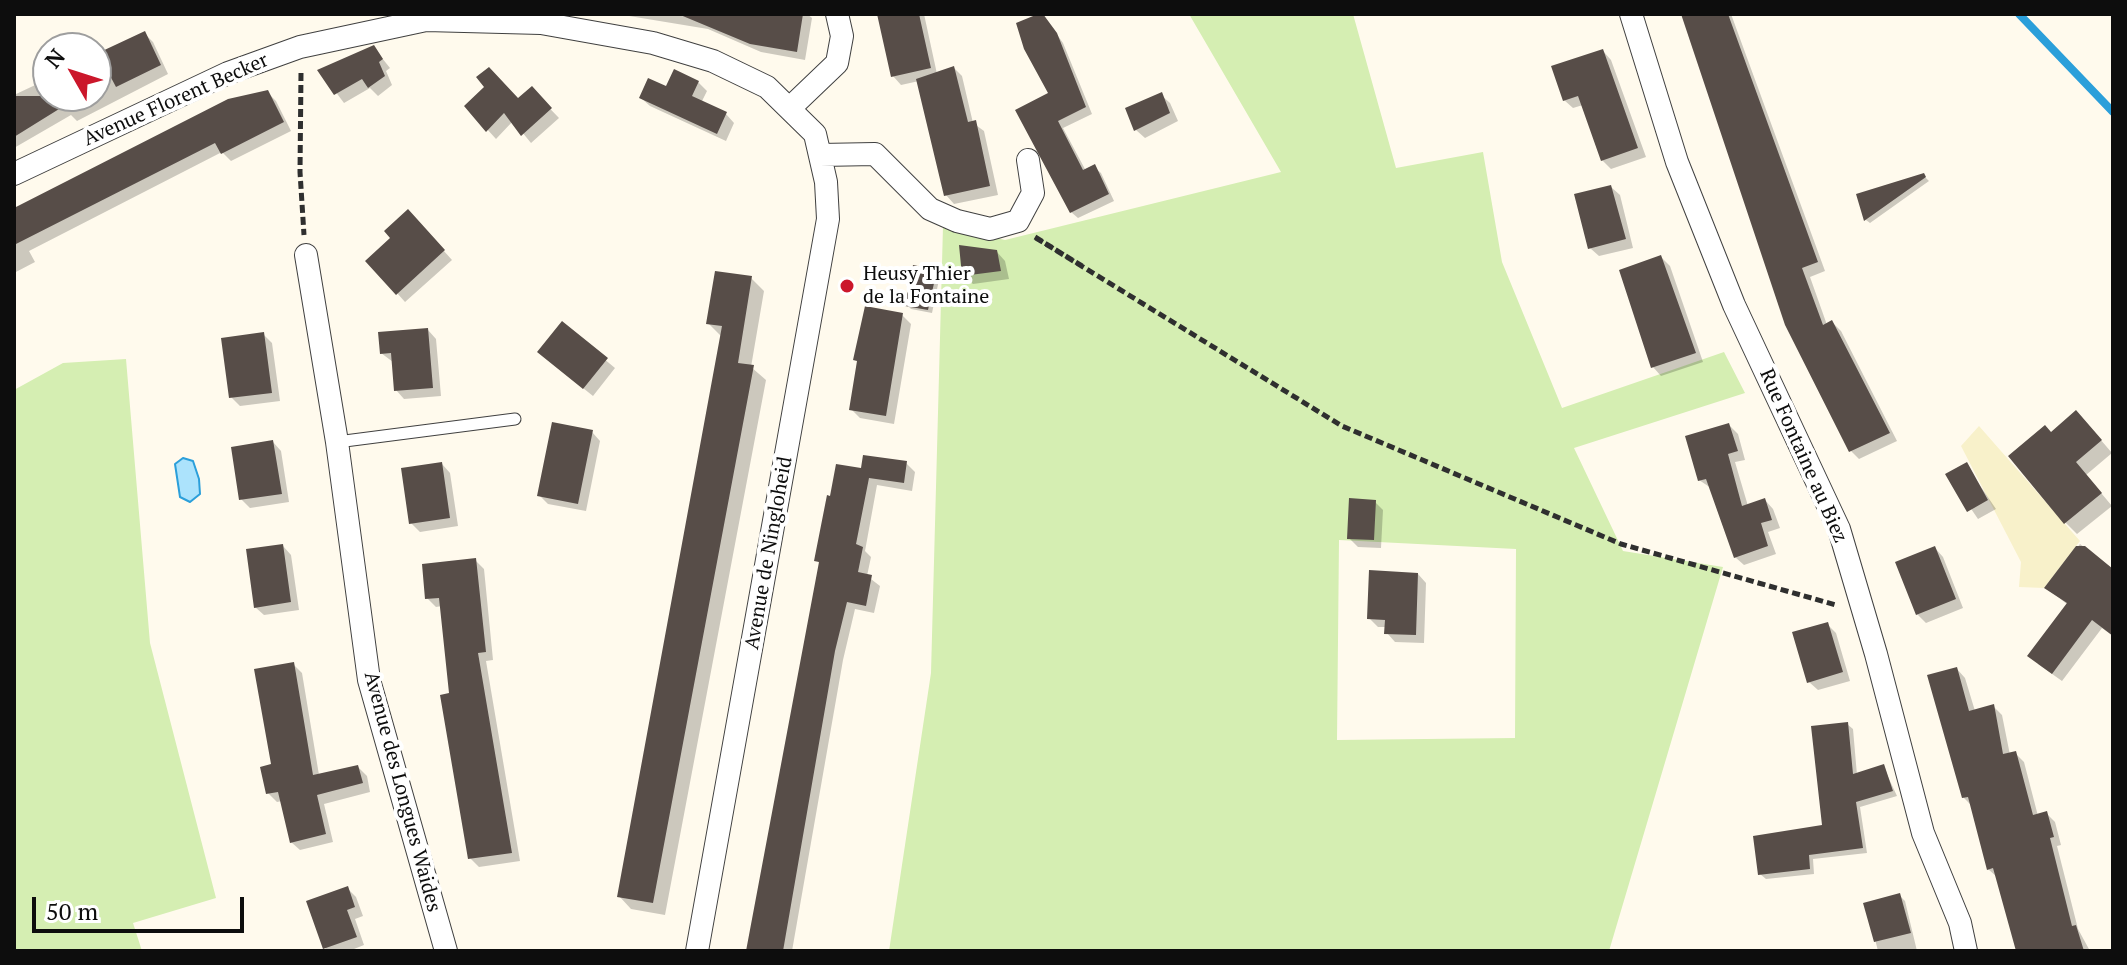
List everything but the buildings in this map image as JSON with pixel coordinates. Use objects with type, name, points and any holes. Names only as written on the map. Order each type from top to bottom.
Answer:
[{"type":"street","points":[[791,107],[837,63],[842,36],[837,14]]},
{"type":"street","name":"Rue Fontaine au Biez","points":[[1631,14],[1677,162],[1734,305],[1839,529],[1923,833],[1960,923],[1966,951]]},
{"type":"street","name":"Avenue Florent Becker","points":[[14,174],[228,73],[300,47],[426,20],[541,23],[653,43],[713,61],[767,87],[791,107],[815,134],[820,155]]},
{"type":"street","points":[[820,155],[875,154],[930,209],[957,221],[990,229],[1018,221],[1033,193],[1028,160]]},
{"type":"street","name":"Avenue de Ningloheid","points":[[697,951],[828,219],[826,182],[820,155]]},
{"type":"street","name":"Avenue des Longues Waides","points":[[306,255],[337,442],[369,680],[446,951]]},
{"type":"lane","points":[[337,442],[515,419]]},
{"type":"path","points":[[302,86],[300,172],[306,255]]},
{"type":"path","points":[[1010,222],[1342,426],[1621,544],[1864,613]]},
{"type":"path","points":[[1010,222],[1082,266]]},
{"type":"shaded area","points":[[1979,426],[2080,541],[2044,588],[2019,587],[2021,562],[1961,446]]},
{"type":"green space","points":[[1189,14],[1353,14],[1396,168],[1483,152],[1502,262],[1562,408],[1724,352],[1745,393],[1574,448],[1623,551],[1723,567],[1609,951],[889,951],[931,673],[943,226],[1005,240],[1281,172]],"holes":[[[1339,540],[1516,549],[1515,738],[1337,740]]]},
{"type":"green space","points":[[126,359],[150,643],[216,898],[133,923],[142,951],[14,951],[14,390],[63,363]]},
{"type":"water","points":[[183,458],[193,461],[199,479],[200,494],[190,502],[180,497],[175,464]]},
{"type":"waterway","points":[[2019,14],[2113,112]]},
{"type":"place","name":"Heusy Thier de la Fontaine","points":[[847,286]]}]
